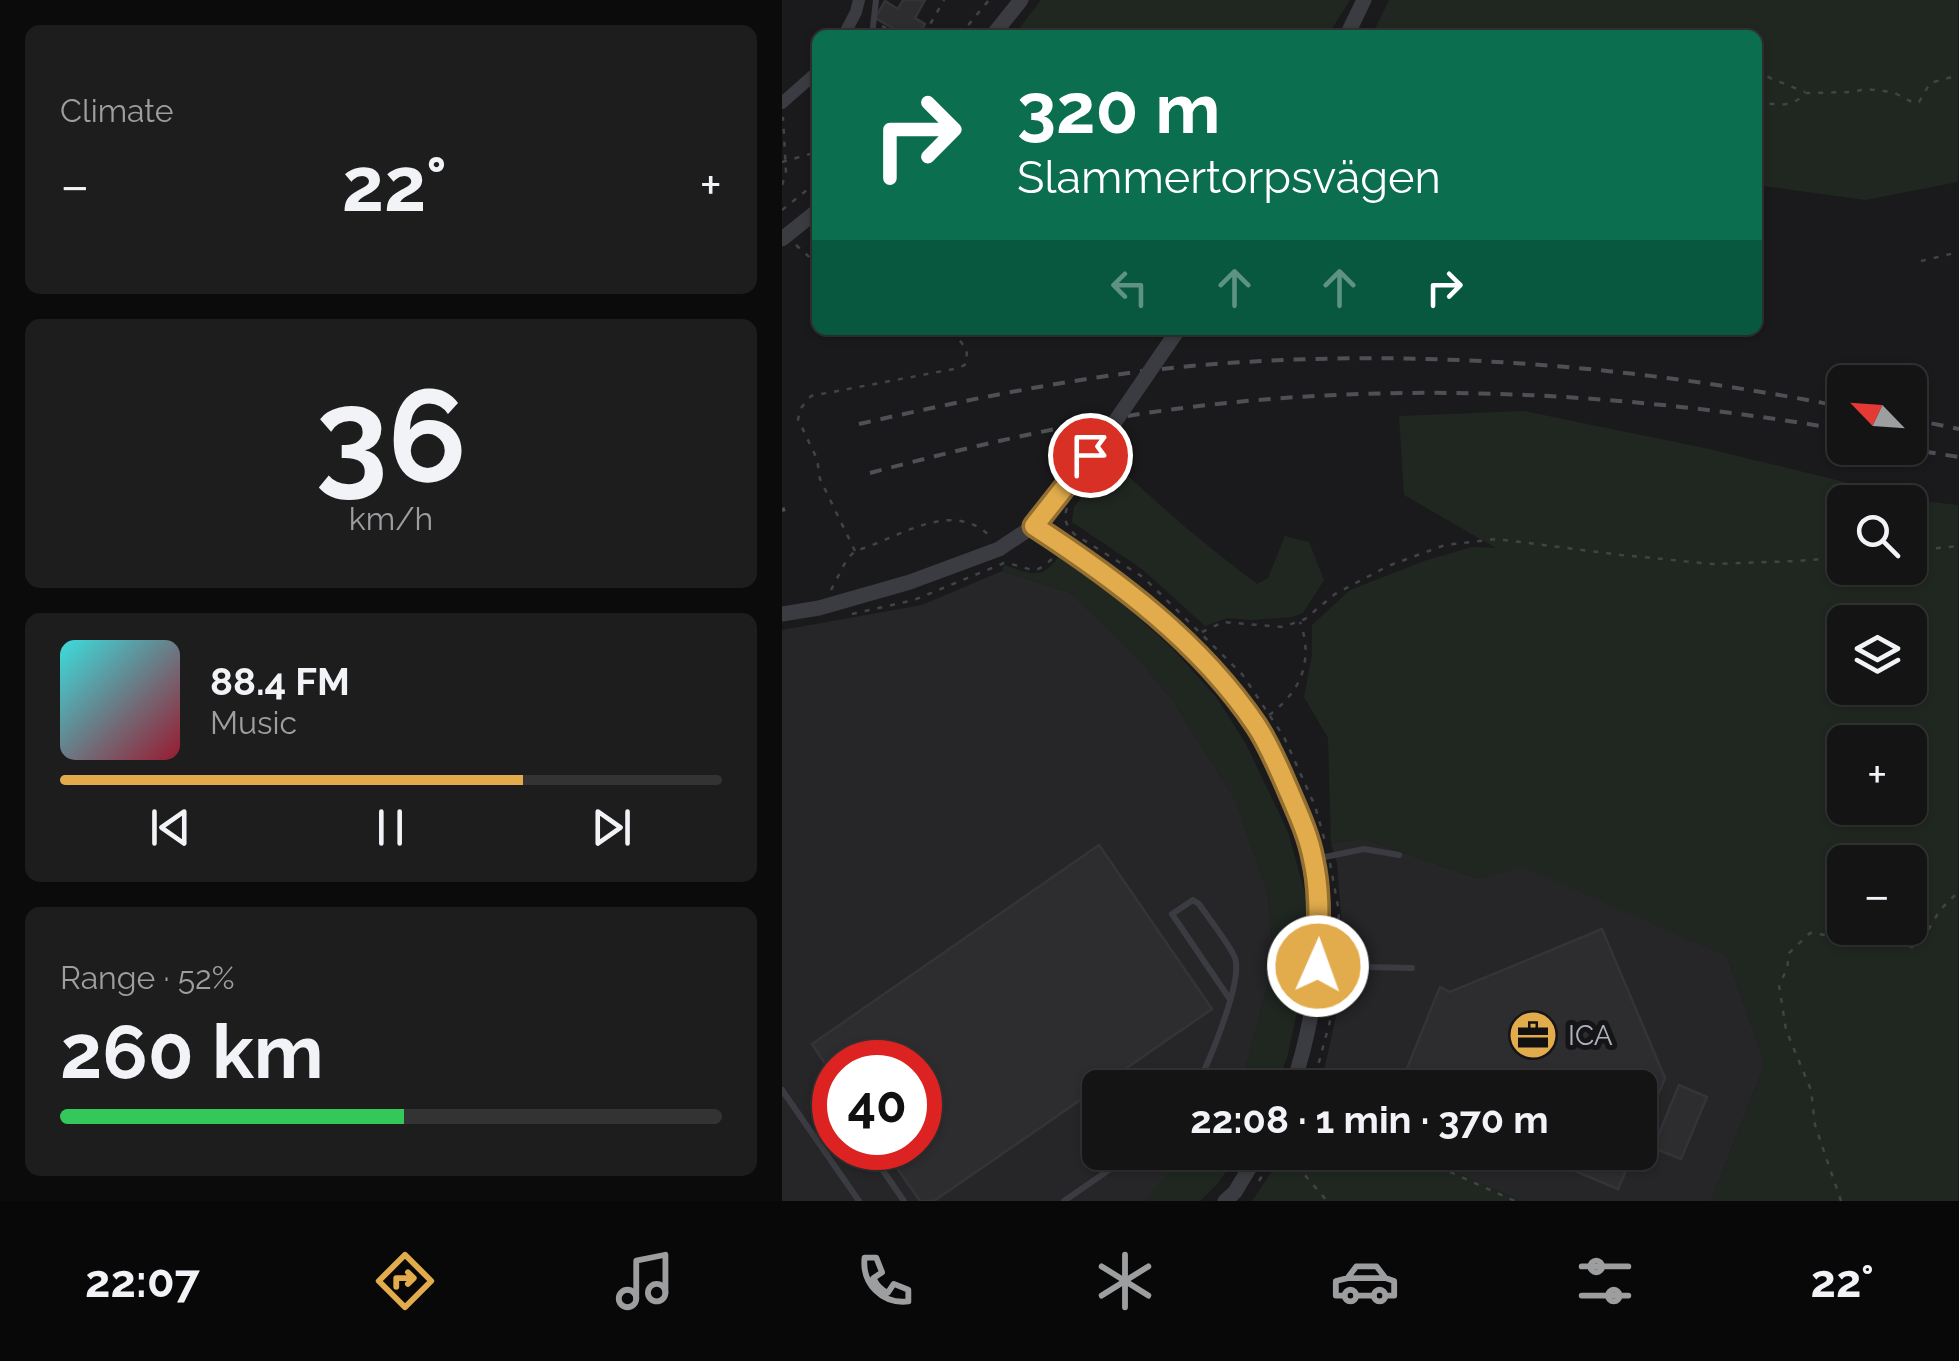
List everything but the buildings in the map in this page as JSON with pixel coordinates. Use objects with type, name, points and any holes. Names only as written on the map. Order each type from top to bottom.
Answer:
[{"type":"street","points":[[847,30],[860,0]]},
{"type":"street","points":[[997,30],[1021,0]]},
{"type":"street","points":[[1349,30],[1364,0]]},
{"type":"street","points":[[782,104],[812,78]]},
{"type":"street","points":[[784,238],[812,215]]},
{"type":"street","points":[[782,614],[819,608],[910,582],[999,549],[1034,526],[1121,413],[1175,335]]},
{"type":"street","points":[[1034,526],[1151,611],[1195,652],[1257,727],[1286,785],[1314,859],[1319,913],[1318,966],[1310,1021],[1297,1070]]},
{"type":"street","points":[[1225,1201],[1248,1170]]},
{"type":"lane","points":[[872,30],[876,0]]},
{"type":"lane","points":[[1314,859],[1364,848],[1399,855]]},
{"type":"lane","points":[[1202,1070],[1224,1022],[1230,998],[1235,975],[1236,959],[1193,900],[1172,914],[1230,998]]},
{"type":"lane","points":[[1318,966],[1412,968]]},
{"type":"lane","points":[[782,1090],[858,1201]]},
{"type":"lane","points":[[883,1170],[904,1201]]},
{"type":"lane","points":[[1064,1201],[1108,1170]]},
{"type":"path","points":[[927,30],[944,0]]},
{"type":"path","points":[[964,30],[989,0]]},
{"type":"path","points":[[873,21],[890,30]]},
{"type":"path","points":[[1762,72],[1806,93],[1893,92],[1914,103],[1919,102],[1930,82],[1958,75]]},
{"type":"path","points":[[1762,101],[1785,106],[1806,93]]},
{"type":"path","points":[[782,104],[786,174],[782,184]]},
{"type":"path","points":[[784,162],[812,154]]},
{"type":"path","points":[[782,210],[812,186]]},
{"type":"path","points":[[784,238],[812,260]]},
{"type":"path","points":[[1921,261],[1958,252]]},
{"type":"path","points":[[855,551],[820,479],[817,459],[798,418],[802,408],[811,396],[959,368],[966,364],[967,350],[956,335]]},
{"type":"path","points":[[1070,501],[1066,525],[1074,534],[1143,576],[1201,632],[1223,622],[1283,627],[1300,621],[1335,594],[1388,566],[1445,545],[1497,539],[1713,564],[1827,558]]},
{"type":"path","points":[[819,608],[855,551],[922,524],[956,520],[979,526],[999,549]]},
{"type":"path","points":[[844,616],[914,600],[1004,563],[1034,572],[1041,570],[1066,546]]},
{"type":"path","points":[[1927,549],[1958,546]]},
{"type":"path","points":[[1257,727],[1296,686],[1306,664],[1300,621]]},
{"type":"path","points":[[1841,1201],[1815,1125],[1810,1090],[1786,1030],[1779,985],[1788,970],[1789,953],[1810,933],[1912,947],[1958,890]]},
{"type":"path","points":[[1301,1170],[1327,1201]]},
{"type":"path","points":[[1442,1170],[1515,1201]]},
{"type":"shaded area","points":[[1041,0],[1350,0],[1331,30],[1018,30]]},
{"type":"shaded area","points":[[1389,0],[1958,0],[1958,182],[1865,200],[1762,186],[1762,30],[1374,30]]},
{"type":"shaded area","points":[[1524,411],[1709,449],[1857,485],[1827,485],[1827,585],[1927,585],[1927,501],[1958,505],[1958,1201],[1711,1201],[1765,1064],[1727,956],[1523,867],[1480,879],[1364,839],[1331,843],[1328,738],[1304,697],[1312,655],[1312,625],[1350,590],[1472,547],[1496,548],[1404,495],[1399,416]]},
{"type":"shaded area","points":[[1110,458],[1181,524],[1257,584],[1268,578],[1285,536],[1309,542],[1324,580],[1303,613],[1253,620],[1228,618],[1205,626],[1142,569],[1072,522],[1074,507]]},
{"type":"shaded area","points":[[1059,556],[1113,595],[1173,649],[1216,697],[1246,744],[1288,832],[1308,904],[1305,976],[1282,1070],[1245,1070],[1274,961],[1268,893],[1235,799],[1172,699],[1143,664],[1071,593],[1002,571],[1004,565],[1034,573],[1053,564]]},
{"type":"shaded area","points":[[1002,571],[1071,593],[1143,664],[1172,699],[1235,799],[1268,893],[1274,961],[1245,1070],[1082,1070],[1082,1170],[1172,1170],[1144,1201],[782,1201],[782,630],[922,605]]},
{"type":"shaded area","points":[[1364,839],[1480,879],[1523,866],[1727,956],[1765,1064],[1711,1201],[1521,1201],[1450,1170],[1657,1170],[1657,1070],[1324,1070],[1339,1003],[1344,957],[1337,863],[1331,843]]},
{"type":"shaded area","points":[[1171,1170],[1227,1170],[1200,1201],[1144,1201]]},
{"type":"shaded area","points":[[1273,1170],[1450,1170],[1521,1201],[1252,1201]]},
{"type":"railway","points":[[859,424],[1099,377],[1180,367],[1347,358],[1431,359],[1597,370],[1827,404]]},
{"type":"railway","points":[[870,473],[995,442],[1121,417],[1301,397],[1483,393],[1574,398],[1665,405],[1827,427]]},
{"type":"railway","points":[[1927,422],[1959,429]]},
{"type":"railway","points":[[1927,452],[1959,457]]},
{"type":"place","name":"ICA","points":[[1533,1035]]},
{"type":"route","points":[[1090,455],[1034,526],[1151,611],[1222,680],[1257,727],[1290,793],[1314,859],[1318,966]]}]
